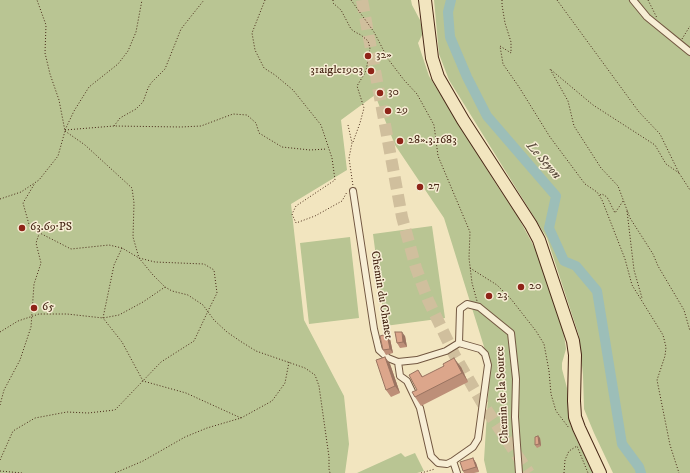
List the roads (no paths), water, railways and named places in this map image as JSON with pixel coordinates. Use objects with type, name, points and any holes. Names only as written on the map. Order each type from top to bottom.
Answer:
[{"type":"highway","points":[[425,0],[432,58],[438,77],[463,120],[531,224],[539,240],[573,341],[575,355],[574,394],[576,417],[579,428],[600,473]]},
{"type":"highway","points":[[592,454],[605,473]]},
{"type":"street","points":[[633,0],[658,26],[690,52]]},
{"type":"street","name":"Chemin du Chanet","points":[[353,191],[374,329],[379,350],[388,358],[398,362]]},
{"type":"street","name":"Chemin de la Source","points":[[459,343],[460,309],[468,304],[479,307],[510,333],[516,379],[515,417],[518,473]]},
{"type":"street","points":[[459,343],[480,349],[485,354],[488,365],[478,439],[472,447],[453,461],[447,464],[438,463],[431,456],[420,408],[407,381],[400,376],[398,362],[418,360],[446,351],[459,343]]},
{"type":"street","points":[[453,461],[457,473]]},
{"type":"waterway","name":"Le Seyon","points":[[451,0],[448,12],[450,37],[467,77],[487,116],[556,196],[549,228],[564,261],[576,266],[597,291],[622,444],[639,467],[641,473]]},
{"type":"tunnel","points":[[362,0],[402,217],[416,268],[428,300],[455,356],[484,406],[529,473]]},
{"type":"place","name":"32»","points":[[368,56]]},
{"type":"place","name":"31aigle1903","points":[[371,71]]},
{"type":"place","name":"30","points":[[380,93]]},
{"type":"place","name":"29","points":[[388,111]]},
{"type":"place","name":"28».3.1683","points":[[400,141]]},
{"type":"place","name":"27","points":[[420,187]]},
{"type":"place","name":"63.69·PS","points":[[22,228]]},
{"type":"place","name":"20","points":[[521,287]]},
{"type":"place","name":"23","points":[[489,296]]},
{"type":"place","name":"65","points":[[34,308]]}]
